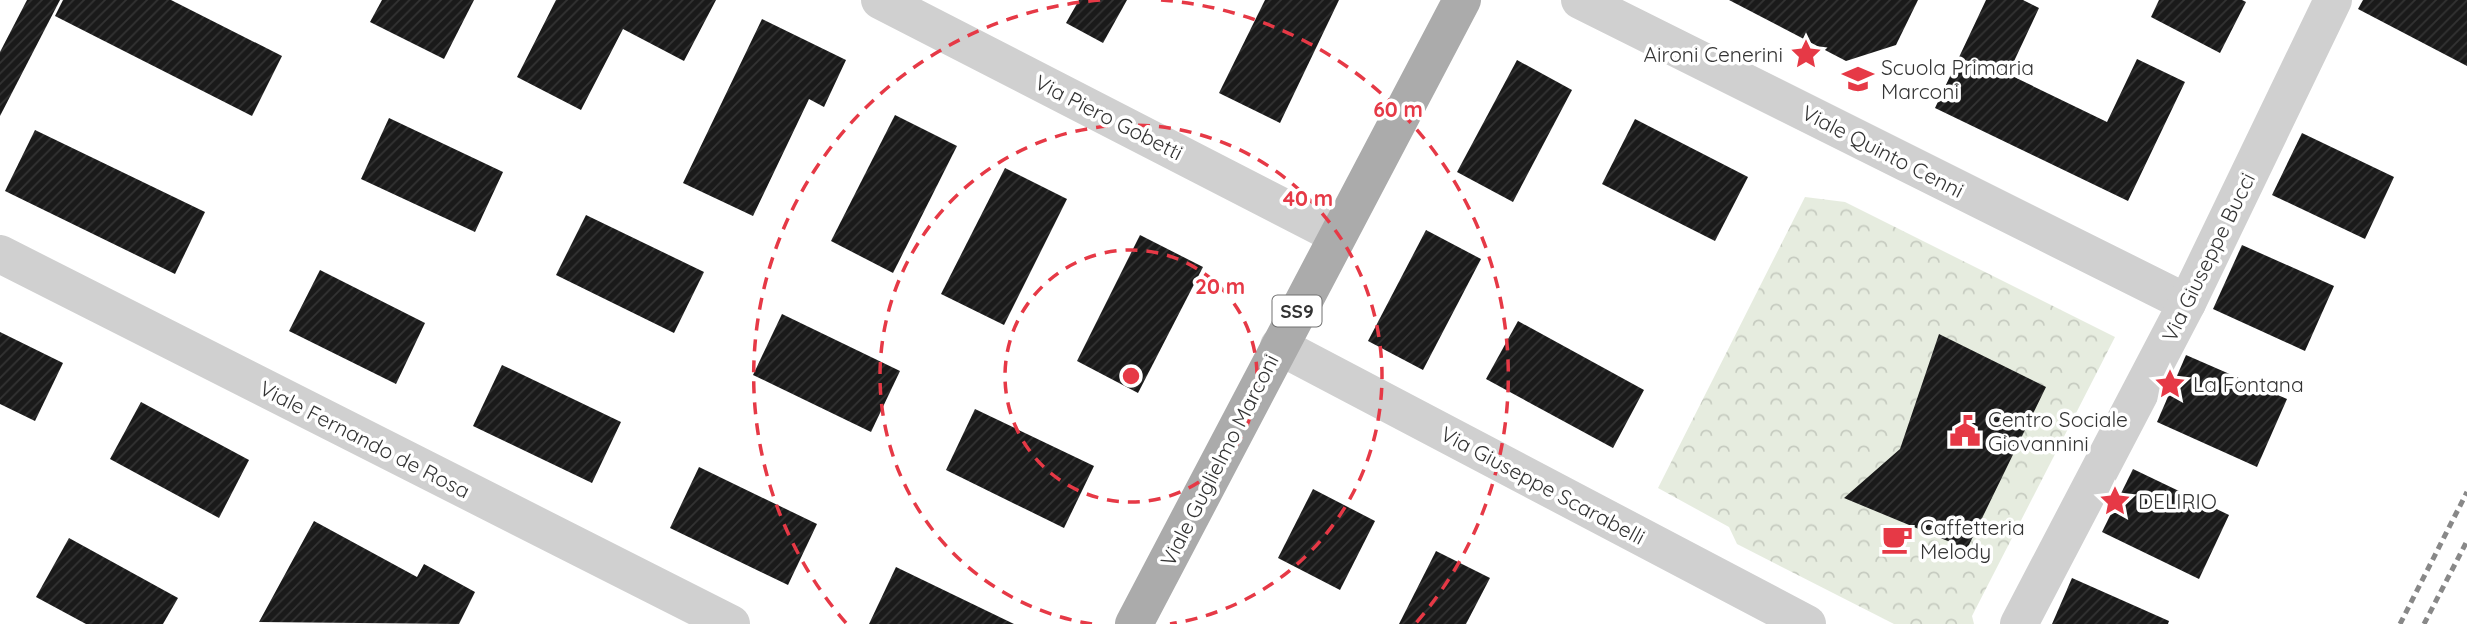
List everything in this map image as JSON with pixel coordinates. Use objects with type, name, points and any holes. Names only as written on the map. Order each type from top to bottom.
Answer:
[{"type":"main road","name":"Viale Guglielmo Marconi","points":[[1134,624],[1462,0]]},
{"type":"street","name":"Via Piero Gobetti","points":[[880,0],[1337,235]]},
{"type":"street","name":"Viale Quinto Cenni","points":[[1580,0],[2187,303]]},
{"type":"street","name":"Via Giuseppe Bucci","points":[[2019,624],[2187,303],[2333,0]]},
{"type":"street","name":"Viale Fernando de Rosa","points":[[0,254],[731,624]]},
{"type":"street","name":"Via Giuseppe Scarabelli","points":[[1279,346],[1807,624]]},
{"type":"green space","points":[[1805,197],[1845,202],[2115,337],[1972,616],[1974,624],[1894,624],[1737,544],[1729,527],[1658,488]]},
{"type":"building","points":[[27,0],[60,0],[0,116],[0,52]]},
{"type":"building","points":[[63,0],[171,0],[282,56],[252,116],[55,16]]},
{"type":"building","points":[[382,0],[474,0],[444,59],[370,22]]},
{"type":"building","points":[[556,0],[716,0],[684,61],[623,29],[581,110],[517,77]]},
{"type":"building","points":[[1079,0],[1127,0],[1103,43],[1066,23]]},
{"type":"building","points":[[1265,0],[1339,0],[1280,123],[1219,93]]},
{"type":"building","points":[[1729,0],[1918,0],[1896,45],[1846,61]]},
{"type":"building","points":[[1986,0],[2023,0],[2039,8],[2008,74],[2107,122],[2137,59],[2185,82],[2128,201],[1935,108]]},
{"type":"building","points":[[2159,0],[2246,2],[2220,53],[2151,17]]},
{"type":"building","points":[[2363,0],[2467,0],[2467,66],[2358,9]]},
{"type":"building","points":[[762,19],[846,60],[824,107],[809,99],[753,216],[683,183]]},
{"type":"building","points":[[1517,60],[1572,90],[1513,202],[1457,172]]},
{"type":"building","points":[[895,115],[957,146],[893,273],[831,241]]},
{"type":"building","points":[[389,118],[503,172],[475,232],[361,179]]},
{"type":"building","points":[[1635,119],[1748,177],[1715,241],[1602,184]]},
{"type":"building","points":[[35,130],[205,212],[175,274],[5,191]]},
{"type":"building","points":[[2302,133],[2394,177],[2365,239],[2272,195]]},
{"type":"building","points":[[1005,168],[1067,199],[1004,325],[941,294]]},
{"type":"building","points":[[586,215],[704,272],[674,333],[556,275]]},
{"type":"building","points":[[1426,230],[1481,259],[1423,370],[1368,341]]},
{"type":"building","points":[[1140,235],[1203,267],[1138,393],[1077,361]]},
{"type":"building","points":[[2242,245],[2334,286],[2305,351],[2213,309]]},
{"type":"building","points":[[320,270],[425,323],[396,384],[289,331]]},
{"type":"building","points":[[782,314],[900,371],[871,432],[753,375]]},
{"type":"building","points":[[1518,321],[1644,390],[1613,448],[1486,379]]},
{"type":"building","points":[[0,332],[63,363],[35,421],[0,404]]},
{"type":"building","name":"Centro Sociale Giovannini","points":[[1939,334],[2046,387],[1967,549],[1844,498],[1900,449]]},
{"type":"building","points":[[2186,355],[2287,399],[2257,467],[2157,422]]},
{"type":"building","points":[[502,365],[621,422],[592,483],[473,426]]},
{"type":"building","points":[[141,402],[249,460],[219,518],[110,459]]},
{"type":"building","points":[[975,409],[1094,466],[1064,528],[946,470]]},
{"type":"building","points":[[699,467],[817,524],[788,585],[670,528]]},
{"type":"building","points":[[2133,469],[2229,515],[2199,579],[2102,532]]},
{"type":"building","points":[[1313,489],[1375,521],[1340,590],[1278,558]]},
{"type":"building","points":[[314,521],[417,577],[424,564],[475,592],[459,624],[259,622]]},
{"type":"building","points":[[69,538],[178,598],[163,624],[86,624],[36,597]]},
{"type":"building","points":[[1436,551],[1490,578],[1466,624],[1399,624]]},
{"type":"building","points":[[896,567],[1014,624],[869,624]]},
{"type":"building","points":[[2072,578],[2169,621],[2168,624],[2052,624]]},
{"type":"railway","points":[[2400,624],[2467,492]]},
{"type":"railway","points":[[2424,624],[2467,541]]},
{"type":"place","name":"Aironi Cenerini","points":[[1806,54]]},
{"type":"place","name":"Scuola Primaria Marconi","points":[[1858,79]]},
{"type":"place","name":"La Fontana","points":[[2170,384]]},
{"type":"place","name":"Centro Sociale Giovannini","points":[[1965,431]]},
{"type":"place","name":"DELIRIO","points":[[2115,501]]},
{"type":"place","name":"Caffetteria Melody","points":[[1897,539]]}]
